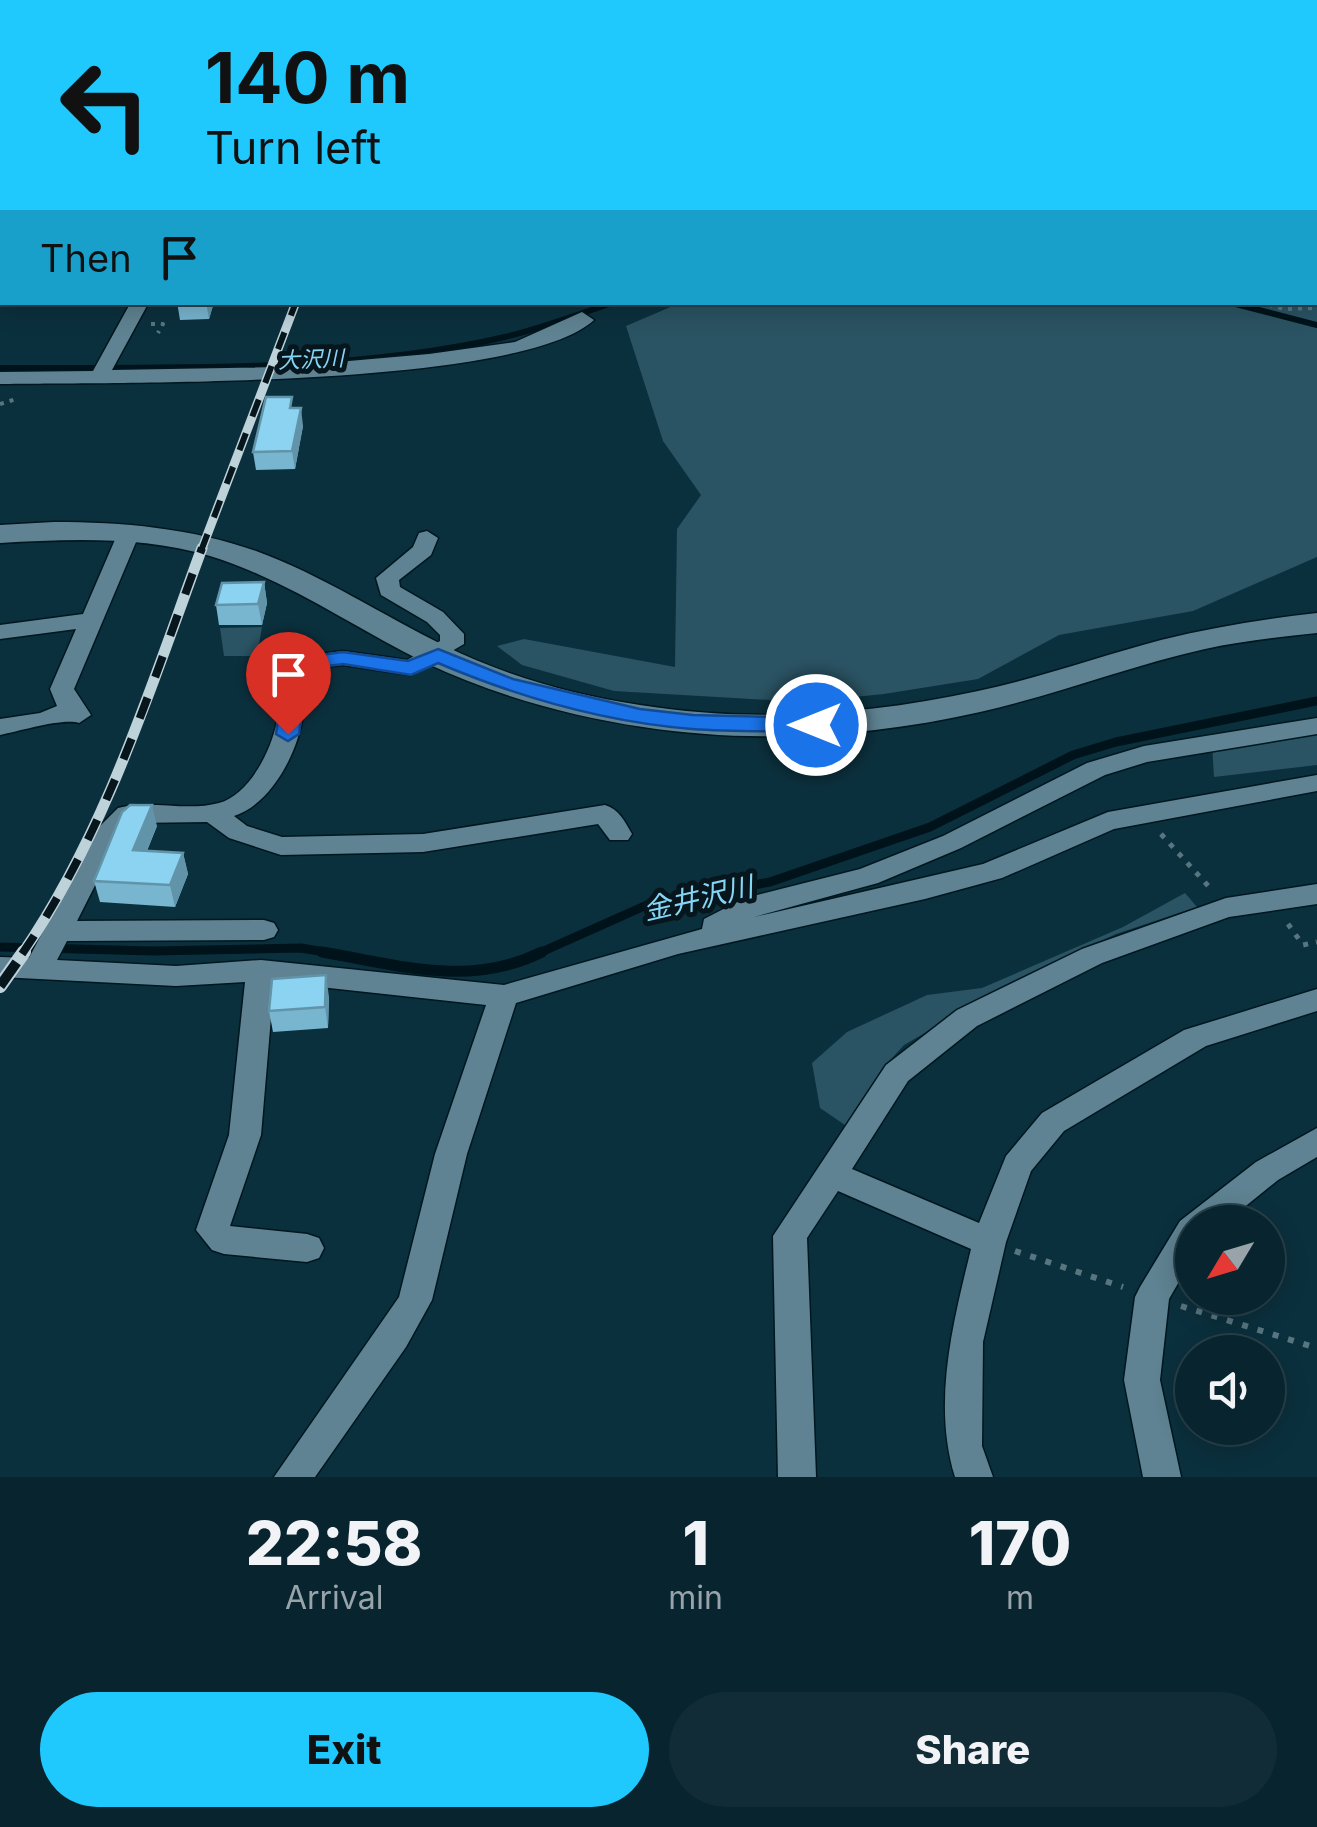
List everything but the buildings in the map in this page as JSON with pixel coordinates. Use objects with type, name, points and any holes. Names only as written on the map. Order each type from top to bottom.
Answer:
[{"type":"street","points":[[98,379],[138,305]]},
{"type":"street","points":[[0,378],[280,373],[483,353],[519,347],[586,320],[582,317]]},
{"type":"street","points":[[0,534],[128,535],[220,550],[260,565],[438,655],[506,684],[640,716],[693,722],[816,725],[980,701],[1233,633],[1317,623]]},
{"type":"street","points":[[0,726],[75,712],[62,689],[128,535]]},
{"type":"street","points":[[48,949],[110,829],[127,814],[212,813],[244,802],[258,787],[288,734],[293,694],[288,677],[296,663],[343,658],[411,668],[452,644],[452,634],[435,617],[388,590],[386,578],[423,550],[427,538]]},
{"type":"street","points":[[0,632],[91,620]]},
{"type":"street","points":[[677,944],[756,905],[868,876],[952,842],[1096,769],[1144,754],[1317,726]]},
{"type":"street","points":[[48,949],[176,976],[261,970],[504,996],[677,944],[925,890],[992,870],[1108,821],[1317,784]]},
{"type":"street","points":[[212,813],[238,832],[282,846],[423,844],[604,814],[619,834]]},
{"type":"street","points":[[798,1477],[790,1236],[897,1073],[967,1018],[1092,956],[1212,913],[1317,894]]},
{"type":"street","points":[[0,967],[48,949],[264,930]]},
{"type":"street","points":[[261,970],[245,1136],[212,1230],[224,1240],[307,1248]]},
{"type":"street","points":[[293,1477],[394,1336],[415,1300],[450,1154],[504,996]]},
{"type":"street","points":[[974,1477],[964,1446],[966,1342],[989,1242],[1017,1165],[1053,1122],[1194,1038],[1317,1000]]},
{"type":"street","points":[[1224,1205],[1267,1171],[1317,1141]]},
{"type":"street","points":[[832,1174],[989,1242]]},
{"type":"street","points":[[1162,1477],[1142,1380],[1152,1297],[1175,1259]]},
{"type":"path","points":[[1270,305],[1284,309],[1317,308]]},
{"type":"path","points":[[1142,813],[1217,895],[1203,904],[1212,913]]},
{"type":"path","points":[[1271,901],[1304,945],[1317,942]]},
{"type":"shaded area","points":[[675,305],[1317,305],[1317,557],[1193,611],[1059,635],[978,679],[884,694],[804,702],[614,691],[522,665],[497,646],[524,639],[675,667],[677,529],[701,495],[663,441],[626,326]]},
{"type":"shaded area","points":[[262,627],[257,656],[224,656],[220,628]]},
{"type":"shaded area","points":[[1317,722],[1317,765],[1214,777],[1212,744]]},
{"type":"shaded area","points":[[1185,893],[1197,907],[1116,934],[1015,981],[904,1045],[882,1069],[845,1125],[820,1108],[812,1063],[847,1032],[927,995],[982,988],[1123,927]]},
{"type":"waterway","name":"大沢川","points":[[0,368],[189,368],[382,357],[505,337],[606,305]]},
{"type":"waterway","name":"大沢川","points":[[1240,305],[1317,325]]},
{"type":"waterway","name":"金井沢川","points":[[537,954],[649,904],[770,882],[930,827],[1073,755],[1116,742],[1317,701]]},
{"type":"waterway","name":"金井沢川","points":[[0,947],[153,951],[301,948],[337,954]]},
{"type":"waterway","name":"金井沢川","points":[[322,952],[406,967],[461,971],[515,963],[542,952]]},
{"type":"railway","points":[[201,551],[295,305]]},
{"type":"railway","points":[[22,954],[52,907],[102,808],[145,705],[202,548]]},
{"type":"railway","points":[[0,986],[24,952]]},
{"type":"route","points":[[288,734],[293,694],[288,677],[296,663],[343,658],[411,668],[438,655],[506,684],[640,716],[693,722],[816,725]]}]
